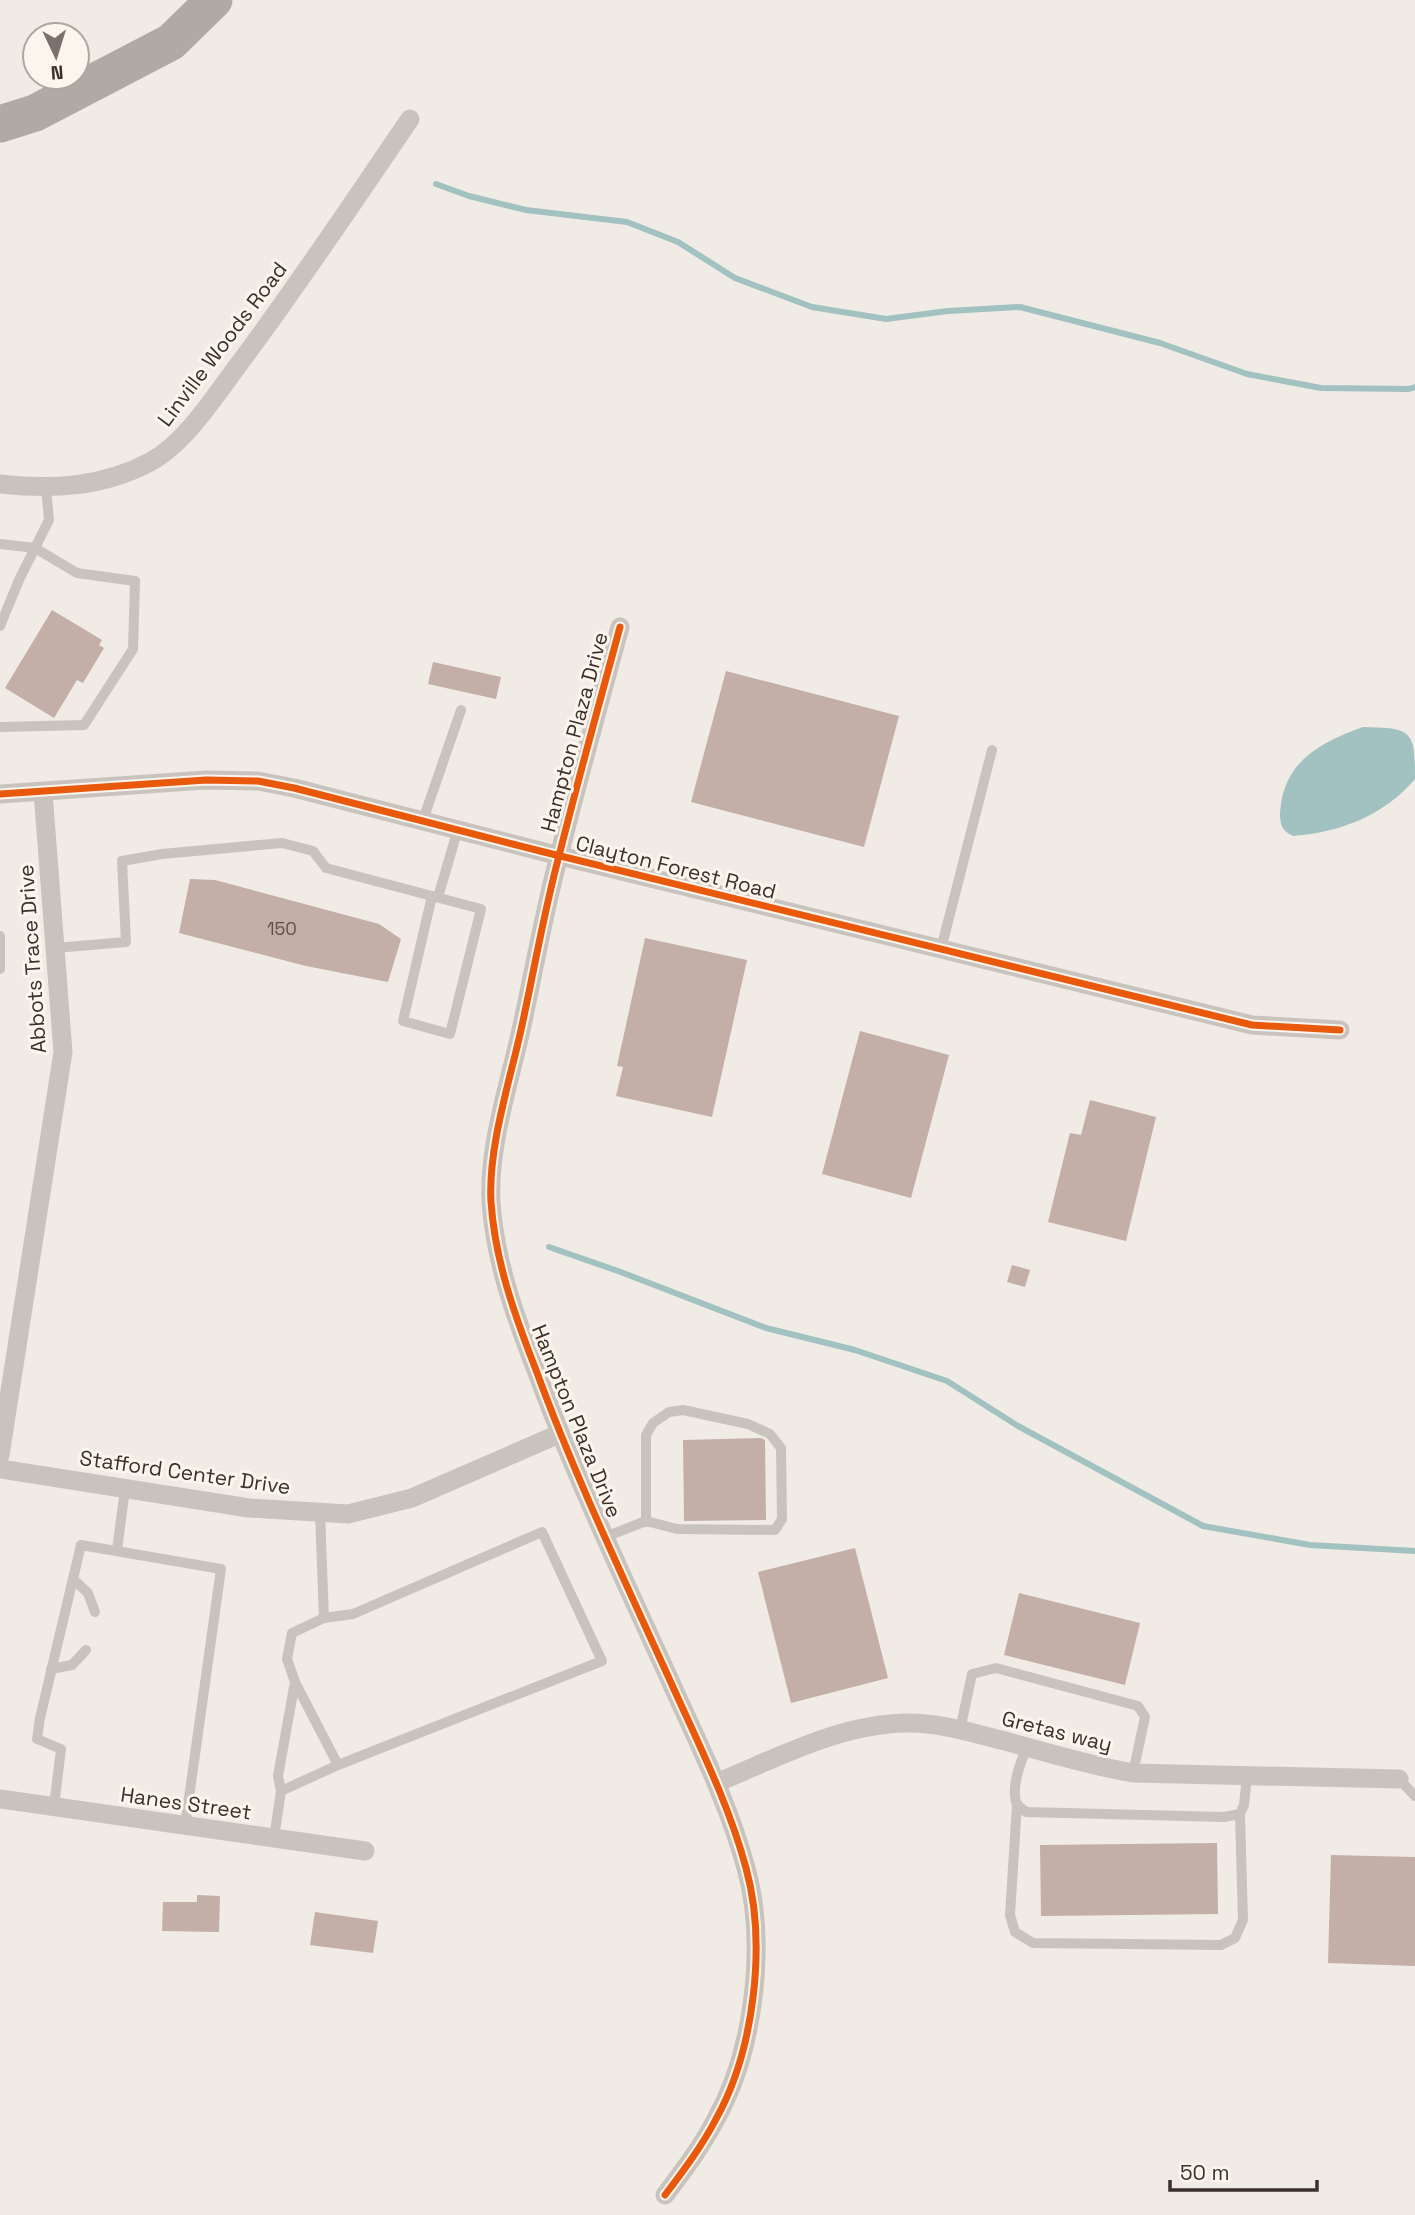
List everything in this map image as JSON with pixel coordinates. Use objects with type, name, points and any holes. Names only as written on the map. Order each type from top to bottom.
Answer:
[{"type":"highway","points":[[0,124],[35,113],[171,42],[214,0]]},
{"type":"street","name":"Linville Woods Road","points":[[0,484],[65,487],[92,483],[152,461],[174,445],[214,398],[272,320],[410,119]]},
{"type":"street","name":"Hampton Plaza Drive","points":[[620,626],[558,856],[495,1145],[491,1199],[498,1252],[513,1310],[559,1434],[716,1783],[747,1871],[756,1935],[755,1985],[747,2030],[719,2115],[694,2158],[665,2195]]},
{"type":"street","name":"Clayton Forest Road","points":[[0,794],[206,780],[258,781],[1252,1025],[1340,1030]]},
{"type":"street","name":"Abbots Trace Drive","points":[[0,1455],[63,1052],[43,792]]},
{"type":"street","name":"Stafford Center Drive","points":[[0,1469],[249,1508],[348,1514],[412,1498],[559,1434]]},
{"type":"street","name":"Gretas way","points":[[716,1783],[826,1737],[870,1727],[909,1723],[960,1730],[1095,1766],[1133,1773],[1399,1779]]},
{"type":"street","name":"Hanes Street","points":[[0,1799],[365,1851]]},
{"type":"lane","points":[[0,626],[49,520],[46,487]]},
{"type":"lane","points":[[0,544],[35,548],[77,573],[135,581],[133,649],[84,725],[0,727]]},
{"type":"lane","points":[[423,820],[461,710]]},
{"type":"lane","points":[[941,949],[992,750]]},
{"type":"lane","points":[[55,948],[126,942],[122,861],[162,854],[282,842],[313,851],[326,868],[435,897],[481,909],[450,1034],[403,1021],[435,897],[458,829]]},
{"type":"lane","points":[[0,936],[0,969]]},
{"type":"lane","points":[[605,1537],[646,1521],[677,1529],[775,1530],[782,1519],[781,1448],[770,1434],[748,1424],[683,1410],[670,1412],[653,1423],[646,1435],[646,1521]]},
{"type":"lane","points":[[117,1550],[125,1489]]},
{"type":"lane","points":[[320,1512],[324,1618]]},
{"type":"lane","points":[[281,1791],[338,1765],[601,1661],[542,1532],[353,1614],[324,1618],[292,1633],[287,1658],[295,1682],[338,1765]]},
{"type":"lane","points":[[54,1806],[61,1749],[37,1740],[81,1545],[117,1550],[221,1569],[185,1827]]},
{"type":"lane","points":[[73,1580],[88,1593],[95,1612]]},
{"type":"lane","points":[[51,1669],[72,1665],[86,1650]]},
{"type":"lane","points":[[960,1730],[972,1674],[996,1668],[1138,1706],[1145,1717],[1133,1773]]},
{"type":"lane","points":[[274,1838],[281,1791],[278,1776],[295,1682]]},
{"type":"lane","points":[[1027,1747],[1017,1774],[1010,1915],[1015,1932],[1032,1943],[1221,1945],[1235,1938],[1243,1920],[1240,1814],[1244,1805],[1247,1776]]},
{"type":"lane","points":[[1399,1779],[1415,1796]]},
{"type":"lane","points":[[1017,1804],[1026,1812],[1224,1817],[1240,1814]]},
{"type":"water","points":[[1363,727],[1392,729],[1407,735],[1414,750],[1415,779],[1389,803],[1360,820],[1311,834],[1293,836],[1286,832],[1282,827],[1280,813],[1288,780],[1296,768],[1318,748]]},
{"type":"building","points":[[52,610],[102,640],[99,645],[104,648],[83,683],[77,680],[54,718],[5,688]]},
{"type":"building","points":[[433,662],[501,677],[496,699],[428,684]]},
{"type":"building","points":[[726,671],[899,716],[864,847],[691,802]]},
{"type":"building","points":[[190,879],[215,880],[379,924],[401,939],[388,982],[306,966],[179,933]]},
{"type":"building","points":[[645,938],[747,960],[712,1117],[616,1096],[623,1067],[617,1066]]},
{"type":"building","points":[[860,1031],[949,1055],[911,1198],[822,1174]]},
{"type":"building","points":[[1090,1100],[1156,1117],[1126,1241],[1048,1222],[1070,1133],[1081,1135]]},
{"type":"building","points":[[1012,1265],[1030,1270],[1025,1287],[1007,1282]]},
{"type":"building","points":[[683,1440],[765,1440],[766,1520],[684,1521]]},
{"type":"building","points":[[855,1548],[888,1678],[791,1703],[758,1572]]},
{"type":"building","points":[[1019,1593],[1140,1623],[1125,1685],[1004,1655]]},
{"type":"building","points":[[1217,1843],[1218,1914],[1041,1916],[1040,1845]]},
{"type":"building","points":[[1331,1855],[1415,1857],[1415,1966],[1328,1963]]},
{"type":"building","points":[[197,1895],[220,1896],[219,1932],[162,1931],[163,1902],[197,1902]]},
{"type":"building","points":[[315,1912],[378,1921],[373,1953],[310,1945]]},
{"type":"waterway","points":[[436,184],[469,196],[526,210],[627,222],[678,242],[735,278],[812,307],[886,319],[948,311],[1020,307],[1160,343],[1247,374],[1321,388],[1415,387]]},
{"type":"waterway","points":[[549,1247],[766,1328],[855,1350],[947,1381],[1018,1426],[1203,1526],[1310,1545],[1415,1551]]},
{"type":"cycle path","points":[[620,627],[549,896],[496,1138],[491,1202],[501,1267],[528,1350],[582,1486],[721,1794],[739,1843],[752,1898],[756,1963],[748,2030],[740,2062],[711,2129],[665,2195]]},
{"type":"cycle path","points":[[0,794],[206,780],[258,781],[1252,1025],[1340,1030]]}]
